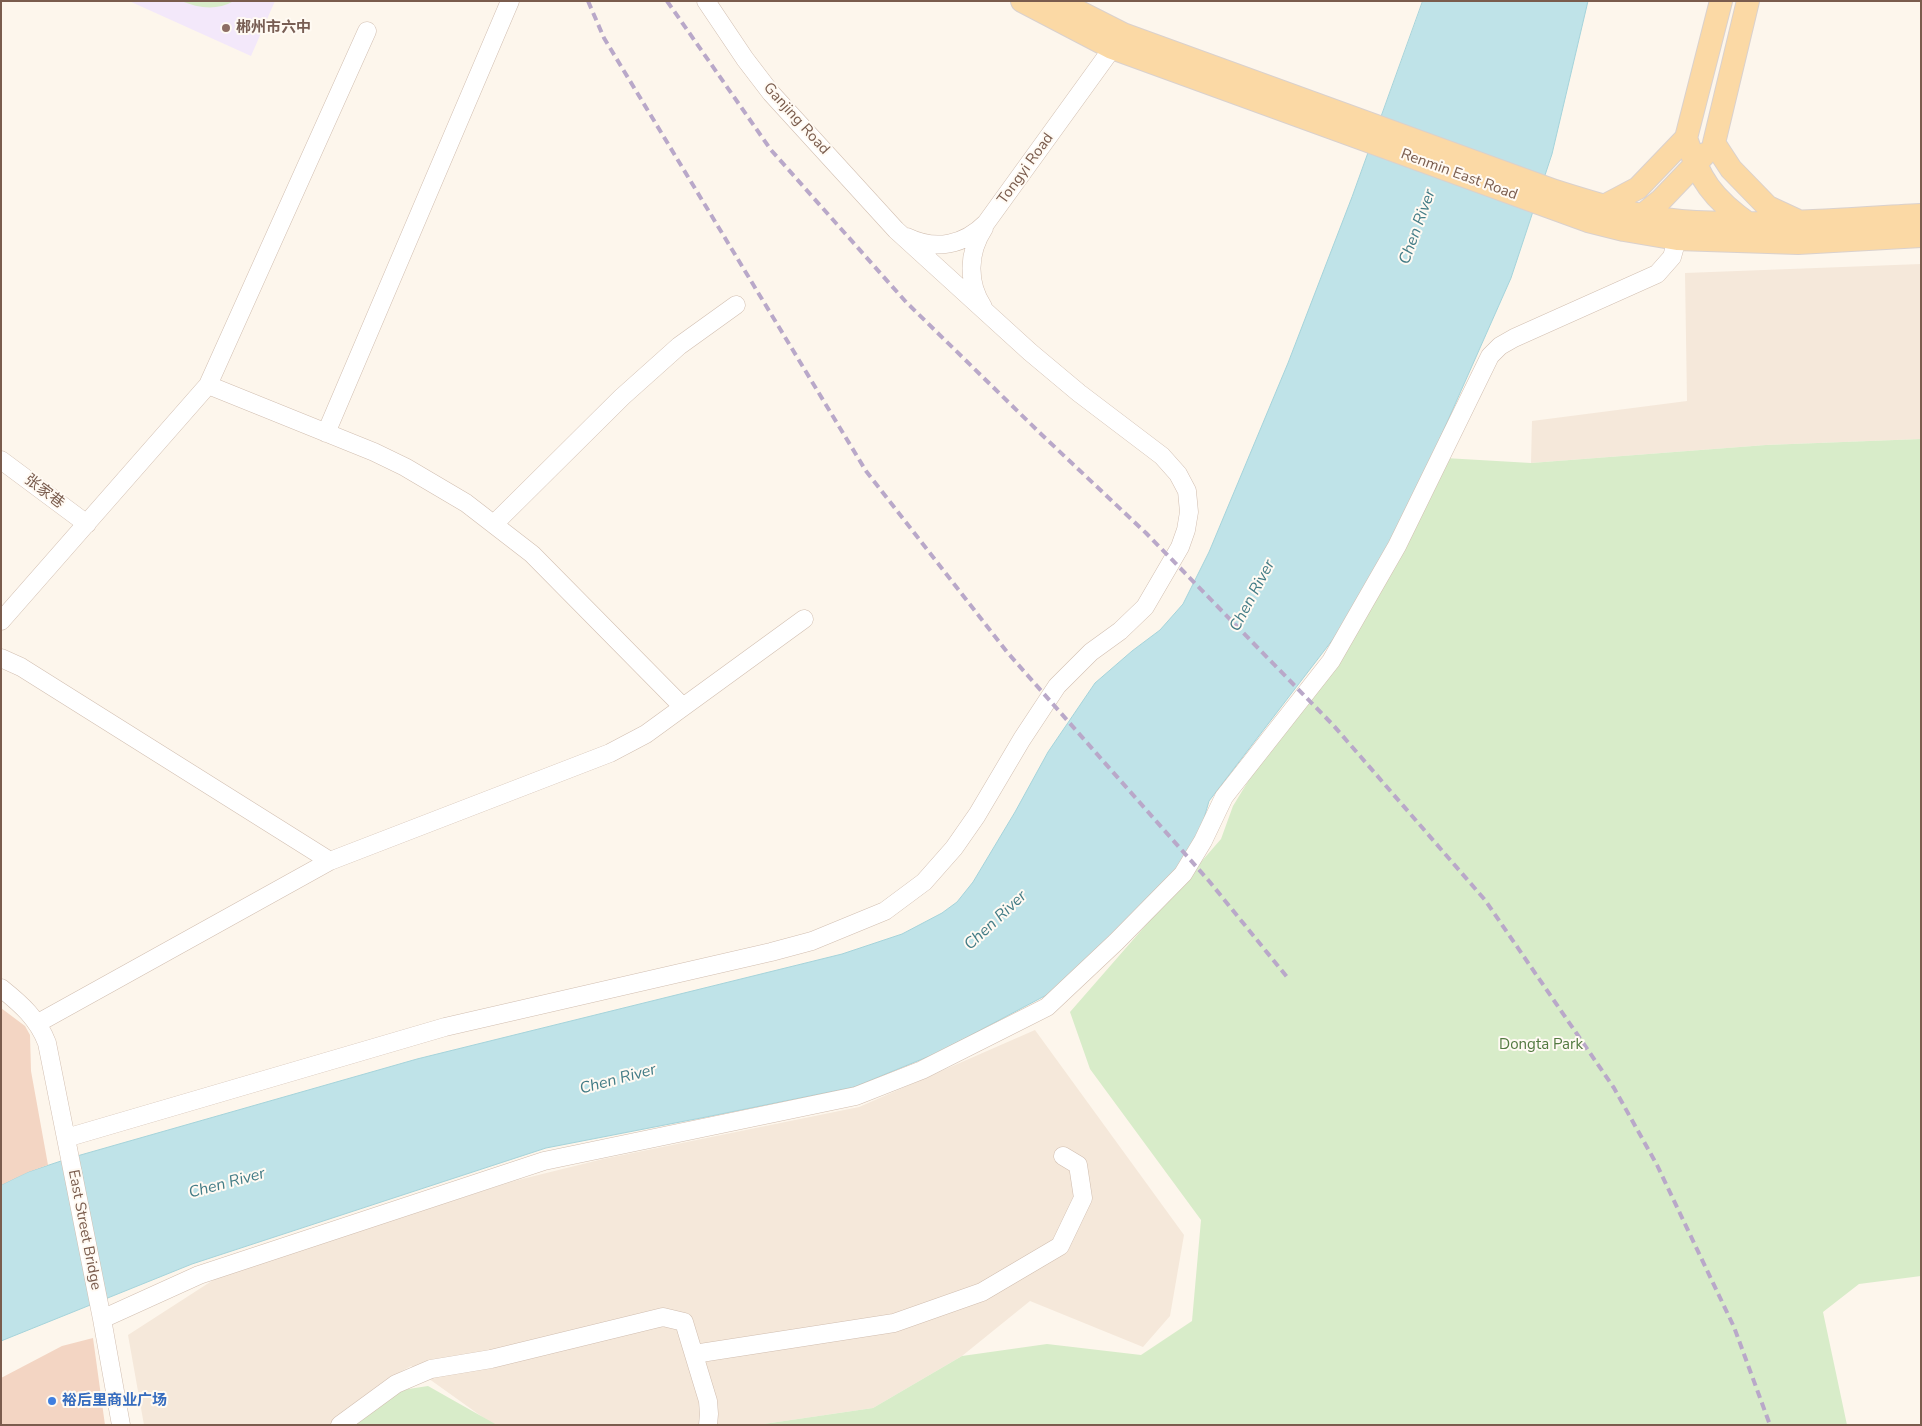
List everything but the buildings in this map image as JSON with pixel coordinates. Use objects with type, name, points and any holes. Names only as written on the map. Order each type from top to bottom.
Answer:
[{"type":"main road","name":"Renmin East Road","points":[[1022,1],[1118,41],[1553,200],[1588,221],[1624,230],[1677,239],[1798,244],[1921,236]]},
{"type":"main road","name":"Renmin East Road","points":[[1058,1],[1118,41]]},
{"type":"main road","points":[[1604,206],[1638,188],[1686,138],[1721,1]]},
{"type":"main road","points":[[1624,230],[1661,200],[1695,166],[1714,143],[1748,1]]},
{"type":"main road","points":[[1686,138],[1695,166],[1708,187],[1727,209],[1749,224],[1798,244]]},
{"type":"main road","points":[[1714,143],[1731,169],[1768,207],[1799,221]]},
{"type":"main road","name":"Renmin East Road","points":[[1553,200],[1604,206],[1680,220],[1749,224],[1921,215]]},
{"type":"street","points":[[326,433],[510,1]]},
{"type":"street","name":"Ganjing Road","points":[[706,1],[745,60],[771,94],[896,230],[994,320]]},
{"type":"street","points":[[1,621],[208,386],[367,31]]},
{"type":"street","name":"Tongyi Road","points":[[896,230],[916,241],[938,245],[965,240],[979,231],[1118,41]]},
{"type":"street","points":[[66,1138],[445,1027],[812,941],[885,911],[924,882],[954,848],[977,815],[1022,739],[1057,686],[1091,652],[1120,631],[1145,607],[1180,547],[1186,530],[1189,512],[1187,491],[1178,474],[1162,456],[1079,393],[994,320],[981,303],[974,288],[971,272],[975,246],[986,223]]},
{"type":"street","points":[[102,1319],[199,1275],[544,1161],[856,1096],[922,1070],[1047,1008],[1184,874],[1203,841],[1224,796],[1332,661],[1397,546],[1490,356],[1500,346],[1514,338],[1658,274],[1672,257],[1677,239]]},
{"type":"street","points":[[494,524],[622,397],[679,346],[736,305]]},
{"type":"street","points":[[208,386],[374,452],[405,467],[466,504],[532,554],[683,708]]},
{"type":"street","name":"张家巷","points":[[1,460],[87,524]]},
{"type":"street","points":[[38,1023],[330,861],[610,753],[646,734],[804,619]]},
{"type":"street","points":[[1,658],[21,667],[330,861]]},
{"type":"street","name":"East Street Bridge","points":[[1,988],[18,1001],[38,1023],[47,1043],[102,1319],[121,1425]]},
{"type":"street","points":[[694,1354],[894,1323],[982,1292],[1060,1246],[1083,1198],[1078,1165],[1063,1156]]},
{"type":"street","points":[[340,1425],[396,1384],[431,1369],[491,1359],[662,1317],[684,1322],[708,1401],[708,1419]]},
{"type":"shaded area","name":"郴州市六中","points":[[129,1],[275,1],[251,56]]},
{"type":"shaded area","points":[[1921,264],[1921,439],[1766,445],[1531,463],[1532,421],[1687,401],[1685,273]]},
{"type":"shaded area","points":[[1035,1030],[1184,1235],[1170,1316],[1143,1347],[1030,1301],[962,1356],[873,1408],[757,1425],[497,1425],[488,1421],[411,1366],[384,1381],[331,1425],[144,1425],[128,1335],[221,1275],[514,1181],[603,1159],[859,1107]]},
{"type":"green space","points":[[181,1],[234,1],[221,6],[208,7]]},
{"type":"green space","name":"Dongta Park","points":[[1921,439],[1921,1276],[1859,1284],[1823,1312],[1847,1425],[757,1425],[873,1408],[962,1356],[1047,1344],[1141,1355],[1192,1321],[1201,1220],[1090,1069],[1070,1012],[1221,839],[1233,806],[1445,458],[1531,463],[1766,445]]},
{"type":"green space","points":[[428,1386],[497,1425],[354,1425],[402,1390]]},
{"type":"water","name":"Chen River","points":[[1423,1],[1588,1],[1552,154],[1511,278],[1421,481],[1360,604],[1209,801],[1200,832],[1172,878],[1056,990],[937,1053],[854,1087],[546,1148],[192,1264],[1,1341],[1,1185],[28,1172],[70,1158],[417,1059],[842,954],[902,934],[942,913],[957,902],[973,882],[1048,752],[1095,683],[1160,630],[1183,604],[1209,552],[1288,363],[1352,197]]},
{"type":"railway","points":[[588,1],[604,38],[866,471],[1007,652],[1209,881],[1287,977]]},
{"type":"railway","points":[[667,1],[771,150],[906,302],[1146,533],[1334,726],[1485,900],[1614,1088],[1657,1165],[1734,1327],[1770,1425]]},
{"type":"place","name":"郴州市六中","points":[[226,28]]},
{"type":"place","name":"裕后里商业广场","points":[[52,1401]]}]
